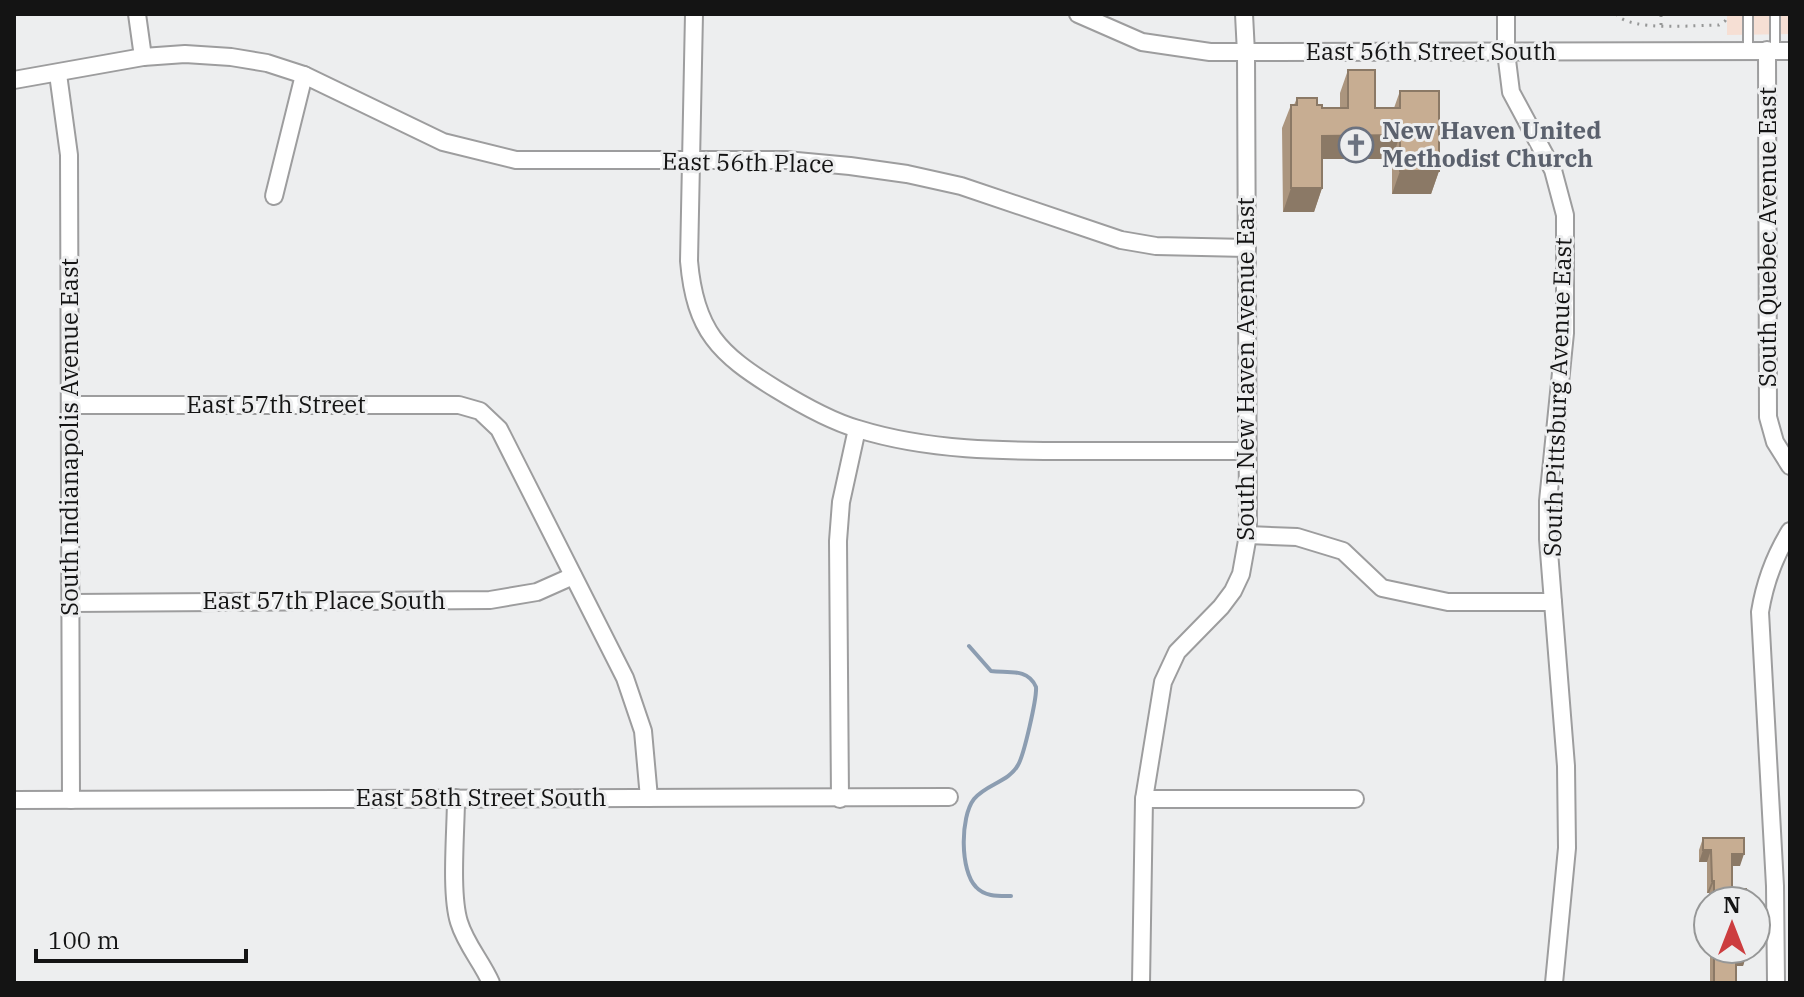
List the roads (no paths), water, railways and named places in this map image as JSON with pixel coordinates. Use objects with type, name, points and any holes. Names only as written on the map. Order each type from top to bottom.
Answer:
[{"type":"street","points":[[137,14],[143,57]]},
{"type":"street","points":[[694,14],[689,261],[692,291],[703,325],[745,370],[798,402],[857,429],[899,439],[962,449],[1247,451]]},
{"type":"street","name":"East 56th Street South","points":[[1078,14],[1142,42],[1175,49],[1246,53],[1777,50]]},
{"type":"street","name":"South New Haven Avenue East","points":[[1141,983],[1144,799],[1163,682],[1169,667],[1191,636],[1233,591],[1241,574],[1248,535],[1244,14]]},
{"type":"street","name":"South Pittsburg Avenue East","points":[[1506,14],[1506,52],[1511,92],[1553,170],[1565,215],[1565,333],[1548,501],[1566,766],[1567,848],[1554,983]]},
{"type":"street","name":"South Quebec Avenue East","points":[[1777,50],[1768,417],[1775,442],[1790,466]]},
{"type":"street","name":"East 56th Place","points":[[14,80],[143,57],[185,54],[231,57],[267,63],[304,75],[443,142],[516,160],[786,160],[907,174],[961,186],[1121,240],[1156,246],[1247,248]]},
{"type":"street","name":"South Indianapolis Avenue East","points":[[58,74],[69,155],[71,800]]},
{"type":"street","points":[[274,196],[304,75]]},
{"type":"street","name":"East 57th Street","points":[[71,405],[459,405],[480,411],[499,429],[573,576]]},
{"type":"street","points":[[840,799],[838,541],[841,502],[857,429]]},
{"type":"street","points":[[1776,983],[1771,794],[1760,612],[1764,587],[1774,558],[1790,531]]},
{"type":"street","points":[[1248,535],[1297,537],[1343,551],[1382,588],[1448,602],[1553,602]]},
{"type":"street","points":[[573,576],[637,708],[643,731],[649,798]]},
{"type":"street","name":"East 57th Place South","points":[[71,603],[490,600],[537,592],[573,576]]},
{"type":"street","name":"East 58th Street South","points":[[14,800],[949,797]]},
{"type":"street","points":[[456,798],[458,919],[466,940],[491,983]]},
{"type":"street","points":[[1144,799],[1355,799]]},
{"type":"lane","points":[[1748,14],[1748,51]]},
{"type":"lane","points":[[1775,14],[1777,50]]},
{"type":"waterway","points":[[969,646],[991,671],[1023,674],[1036,687],[1030,726],[1018,765],[1009,775],[974,799],[964,831],[967,869],[976,887],[988,894],[1011,896]]},
{"type":"place","name":"New Haven United Methodist Church","points":[[1356,145]]}]
